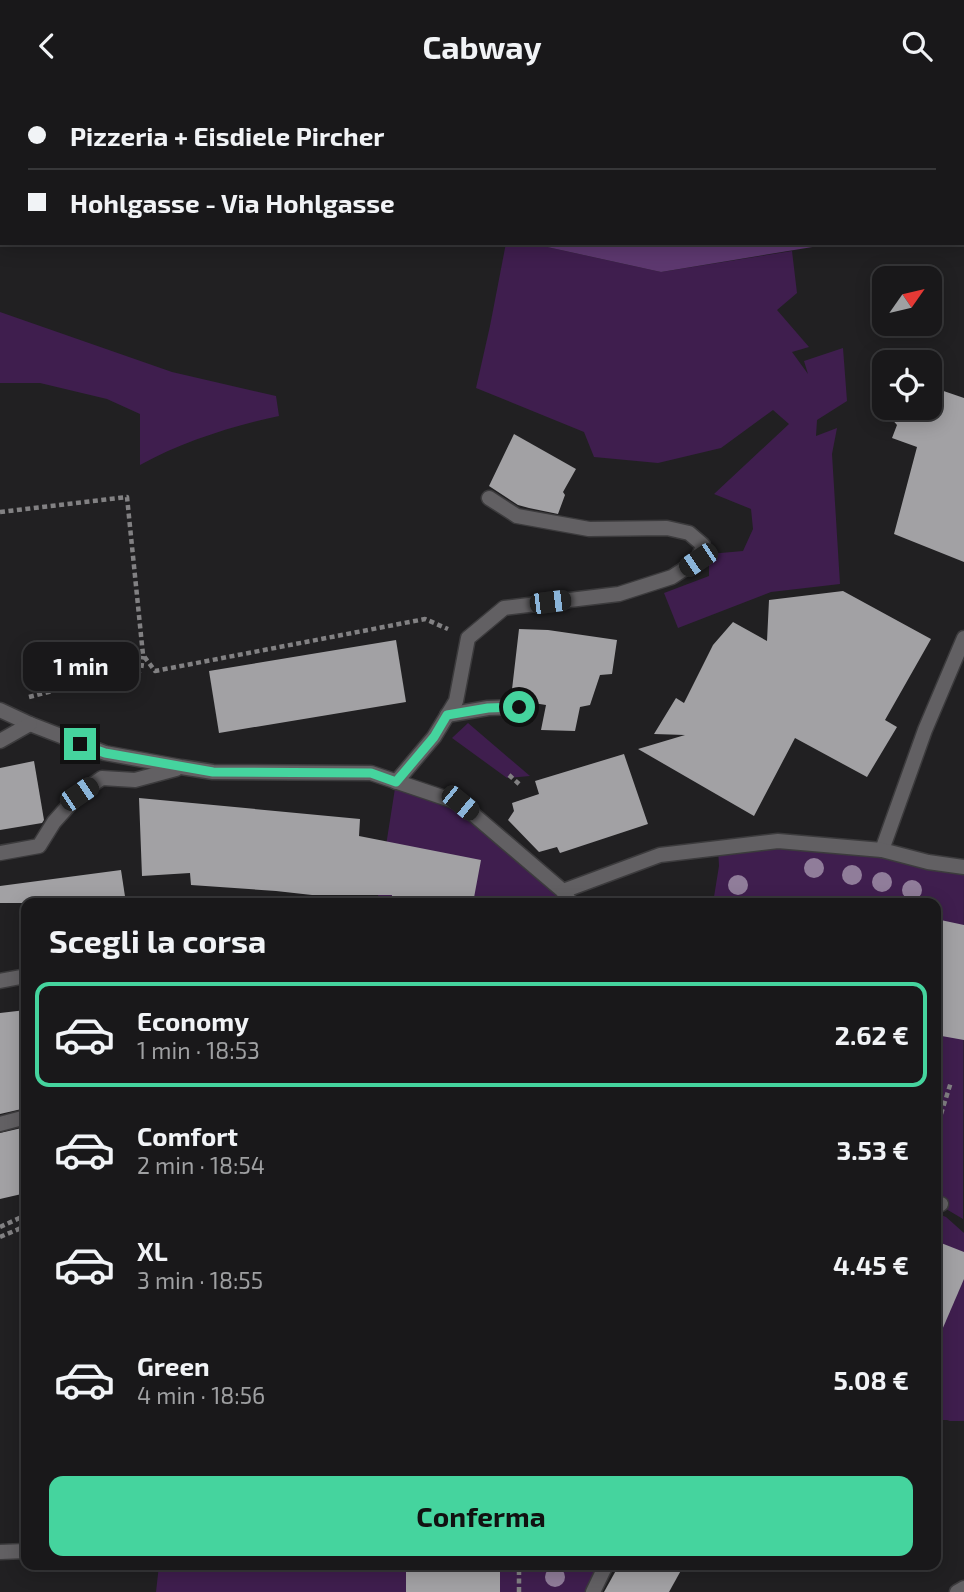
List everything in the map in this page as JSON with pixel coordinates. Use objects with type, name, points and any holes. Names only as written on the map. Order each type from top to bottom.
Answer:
[{"type":"lane","points":[[396,782],[434,737],[456,701],[468,638],[504,608],[619,594],[672,577],[698,560],[703,545],[689,533],[667,528],[589,529],[517,516],[489,498]]},
{"type":"lane","points":[[882,850],[925,730],[964,638]]},
{"type":"lane","points":[[941,691],[964,663]]},
{"type":"lane","points":[[447,715],[488,708],[519,707]]},
{"type":"lane","points":[[0,710],[30,725],[105,753],[181,767],[213,772],[371,773],[460,803],[567,897],[660,855],[778,841],[882,850],[928,862],[964,867]]},
{"type":"lane","points":[[0,741],[30,725]]},
{"type":"lane","points":[[0,853],[39,846],[54,822],[79,794],[103,778],[135,780],[181,767]]},
{"type":"lane","points":[[0,981],[21,977]]},
{"type":"lane","points":[[0,1124],[21,1118]]},
{"type":"lane","points":[[0,1552],[21,1551]]},
{"type":"lane","points":[[593,1592],[604,1570]]},
{"type":"lane","points":[[957,1592],[964,1588]]},
{"type":"path","points":[[0,512],[127,497],[143,655],[141,670],[132,678],[25,697]]},
{"type":"path","points":[[143,655],[155,671],[425,619],[468,638]]},
{"type":"path","points":[[509,775],[519,784]]},
{"type":"path","points":[[941,1114],[951,1082]]},
{"type":"path","points":[[0,1227],[21,1217]]},
{"type":"path","points":[[0,1237],[21,1228]]},
{"type":"path","points":[[519,1592],[520,1570]]},
{"type":"shaded area","points":[[506,245],[538,245],[661,272],[792,251],[797,293],[777,310],[809,347],[792,352],[808,374],[804,361],[843,348],[847,401],[817,420],[816,436],[837,428],[832,454],[840,584],[771,592],[678,628],[664,593],[709,576],[709,554],[743,551],[753,529],[751,509],[714,494],[789,424],[773,410],[721,448],[658,463],[594,457],[584,432],[476,388]]},
{"type":"shaded area","points":[[538,245],[825,245],[661,272]]},
{"type":"shaded area","points":[[0,312],[172,372],[276,396],[279,416],[208,436],[140,465],[140,414],[107,399],[40,383],[0,383]]},
{"type":"shaded area","points":[[468,723],[530,776],[507,778],[452,738]]},
{"type":"shaded area","points":[[396,782],[460,803],[565,898],[378,898]]},
{"type":"shaded area","points":[[778,841],[964,867],[963,1219],[941,1206],[941,898],[714,898],[719,866],[718,848]]},
{"type":"shaded area","points":[[941,1215],[964,1233],[964,1421],[941,1420]]},
{"type":"shaded area","points":[[158,1570],[604,1570],[593,1592],[156,1592]]},
{"type":"building","points":[[942,390],[964,398],[964,562],[894,534],[917,447],[892,438],[897,425],[893,420],[942,420]]},
{"type":"building","points":[[514,434],[576,469],[563,492],[565,495],[558,514],[518,505],[489,486]]},
{"type":"building","points":[[843,591],[931,639],[885,720],[897,727],[867,777],[795,738],[754,816],[638,749],[685,735],[654,734],[676,698],[684,703],[713,645],[733,622],[767,641],[769,600]]},
{"type":"building","points":[[519,629],[548,630],[617,640],[612,674],[600,675],[590,705],[580,707],[575,731],[541,730],[546,705],[527,702],[519,697],[511,698]]},
{"type":"building","points":[[396,640],[406,702],[219,733],[209,671]]},
{"type":"building","points":[[624,754],[648,824],[560,853],[557,847],[539,852],[508,820],[514,811],[512,803],[539,794],[535,781]]},
{"type":"building","points":[[34,761],[44,820],[42,823],[0,830],[0,768]]},
{"type":"building","points":[[139,798],[360,819],[359,836],[481,860],[474,898],[312,895],[191,885],[190,873],[142,876]]},
{"type":"building","points":[[121,870],[125,898],[21,898],[21,903],[0,903],[0,886]]},
{"type":"building","points":[[941,920],[964,925],[964,1040],[941,1036]]},
{"type":"building","points":[[21,1011],[21,1109],[0,1114],[0,1013]]},
{"type":"building","points":[[21,1128],[21,1194],[0,1199],[0,1133]]},
{"type":"building","points":[[941,1243],[964,1252],[964,1279],[941,1332]]},
{"type":"building","points":[[406,1570],[500,1570],[500,1592],[406,1592]]},
{"type":"building","points":[[616,1570],[681,1570],[669,1592],[604,1592]]},
{"type":"route","points":[[80,744],[105,753],[213,772],[371,773],[396,782],[434,737],[447,715],[488,708],[519,707]]}]
